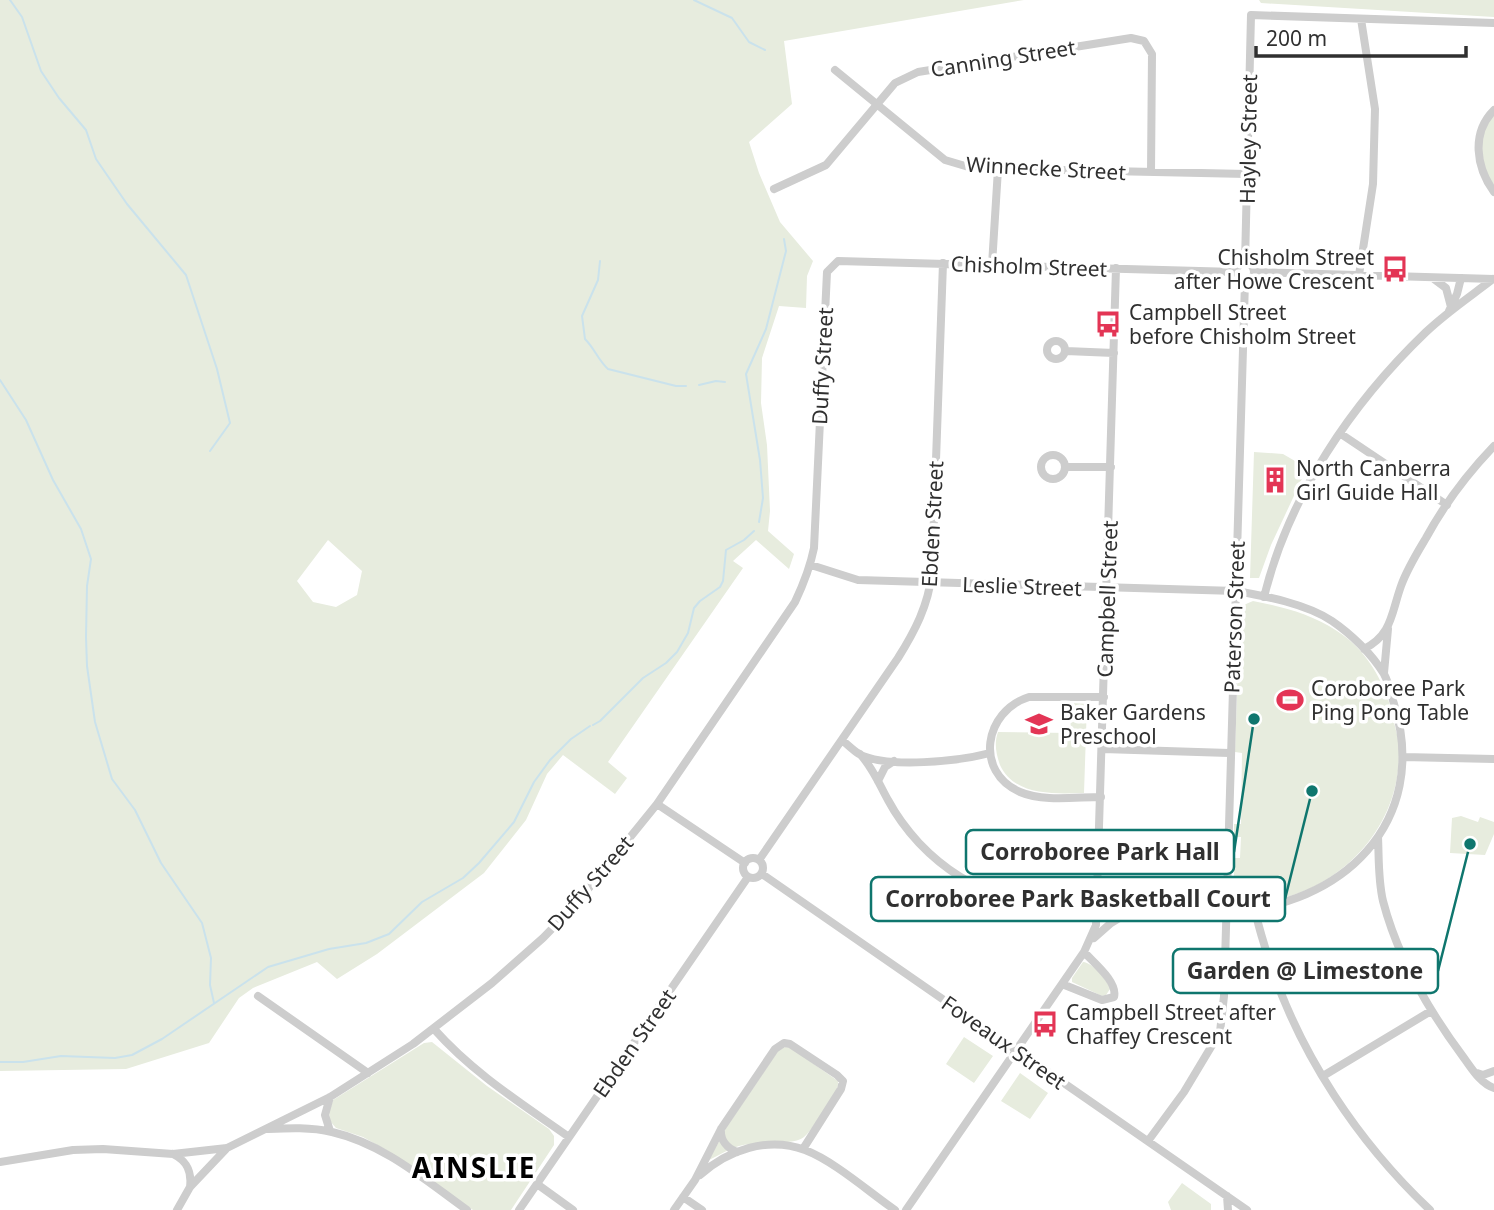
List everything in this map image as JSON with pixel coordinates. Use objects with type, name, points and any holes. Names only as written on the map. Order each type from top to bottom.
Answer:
[{"type":"street","name":"Hayley Street","points":[[1245,263],[1251,15],[1361,19]]},
{"type":"street","points":[[1359,275],[1373,184],[1376,109],[1361,19],[1494,23]]},
{"type":"street","name":"Canning Street","points":[[774,189],[827,165],[895,83],[918,72],[1137,38],[1144,41],[1153,54],[1151,172]]},
{"type":"street","name":"Winnecke Street","points":[[835,70],[945,160],[972,168],[1247,174]]},
{"type":"street","points":[[1494,110],[1482,127],[1478,145],[1483,176],[1494,192]]},
{"type":"street","points":[[992,265],[998,169]]},
{"type":"street","name":"Chisholm Street","points":[[827,272],[838,261],[1236,272]]},
{"type":"street","name":"Ebden Street","points":[[759,860],[916,628],[928,599],[943,263]]},
{"type":"street","points":[[1245,263],[1250,265],[1254,272],[1250,279],[1245,281],[1238,277],[1236,272],[1238,267],[1245,263]]},
{"type":"street","name":"Campbell Street","points":[[1092,940],[1097,925],[1098,907],[1116,268]]},
{"type":"street","name":"Duffy Street","points":[[0,1162],[84,1149],[173,1154],[227,1148],[330,1097],[368,1073],[434,1029],[482,992],[543,938],[611,863],[657,804],[795,602],[811,565],[827,272]]},
{"type":"street","points":[[1254,272],[1494,279]]},
{"type":"street","points":[[1432,278],[1446,288],[1449,310]]},
{"type":"street","points":[[1449,310],[1461,278]]},
{"type":"street","points":[[1264,597],[1271,569],[1289,526],[1320,464],[1351,416],[1426,331],[1449,310],[1494,279]]},
{"type":"street","name":"Paterson Street","points":[[1148,1142],[1184,1092],[1220,1032],[1227,911],[1229,753],[1245,281]]},
{"type":"street","points":[[1066,351],[1114,353]]},
{"type":"street","points":[[1341,434],[1447,505]]},
{"type":"street","points":[[842,740],[870,766],[898,816],[914,837],[938,860],[962,877],[996,894],[1030,904],[1060,907],[1227,911],[1255,909],[1327,885],[1360,859],[1378,837],[1398,792],[1403,757],[1399,719],[1384,673],[1388,626],[1402,584],[1427,535],[1447,505],[1472,470],[1494,446]]},
{"type":"street","points":[[1065,467],[1111,467]]},
{"type":"street","name":"Leslie Street","points":[[811,565],[858,580],[1236,591],[1264,597],[1329,620],[1364,649],[1384,673]]},
{"type":"street","points":[[1364,649],[1377,642],[1388,626]]},
{"type":"street","points":[[1101,797],[1048,797],[1022,793],[1000,776],[990,753],[990,739],[1002,712],[1018,701],[1029,697],[1104,697]]},
{"type":"street","points":[[1103,749],[1229,753]]},
{"type":"street","points":[[860,754],[894,761],[950,761],[990,753]]},
{"type":"street","points":[[1403,757],[1493,759]]},
{"type":"street","points":[[878,781],[885,767],[894,761]]},
{"type":"street","points":[[657,804],[745,863]]},
{"type":"street","points":[[1378,837],[1380,883],[1386,910],[1403,957],[1431,1011],[1474,1072],[1488,1086],[1494,1088]]},
{"type":"street","points":[[750,859],[759,860],[763,868],[762,874],[755,878],[748,877],[744,872],[745,863],[750,859]]},
{"type":"street","name":"Foveaux Street","points":[[762,874],[1247,1210]]},
{"type":"street","name":"Ebden Street","points":[[519,1210],[748,877]]},
{"type":"street","name":"Campbell Street","points":[[906,1210],[1092,940],[1111,923],[1135,908]]},
{"type":"street","points":[[1255,909],[1278,989],[1309,1055],[1378,1154],[1428,1209]]},
{"type":"street","points":[[1062,984],[1102,1000],[1114,997],[1116,991],[1113,984],[1084,951]]},
{"type":"street","points":[[258,996],[368,1073]]},
{"type":"street","points":[[1323,1076],[1431,1011]]},
{"type":"street","points":[[434,1029],[453,1052],[479,1074],[569,1137]]},
{"type":"street","points":[[674,1210],[695,1180],[721,1129],[775,1049],[784,1043],[790,1044],[843,1081],[841,1089],[803,1149]]},
{"type":"street","points":[[1474,1072],[1483,1075],[1494,1071]]},
{"type":"street","points":[[330,1097],[325,1115],[330,1131]]},
{"type":"street","points":[[265,1129],[301,1128],[330,1131],[375,1147],[467,1210]]},
{"type":"street","points":[[721,1129],[725,1143],[737,1152]]},
{"type":"street","points":[[695,1180],[711,1165],[737,1152],[777,1145],[803,1149],[825,1161],[895,1210]]},
{"type":"street","points":[[177,1210],[190,1187],[227,1148]]},
{"type":"street","points":[[173,1154],[189,1168],[190,1187]]},
{"type":"street","points":[[537,1184],[573,1210]]},
{"type":"street","points":[[1227,1196],[1228,1210]]},
{"type":"street","points":[[683,1197],[702,1210]]},
{"type":"shaded area","points":[[0,0],[1024,0],[784,41],[792,104],[749,142],[780,222],[813,261],[807,276],[806,308],[779,306],[762,358],[761,403],[767,445],[770,511],[768,531],[794,554],[789,569],[756,540],[733,561],[743,568],[608,762],[627,778],[615,794],[563,755],[547,774],[526,820],[484,873],[377,954],[337,979],[317,962],[253,988],[239,998],[209,1043],[126,1069],[0,1071]],"holes":[[[328,540],[362,571],[357,595],[336,607],[313,602],[297,581]]]},
{"type":"shaded area","points":[[1259,0],[1494,0],[1494,17],[1261,3]]},
{"type":"shaded area","points":[[1494,113],[1494,187],[1484,168],[1480,150],[1484,132]]},
{"type":"shaded area","points":[[1254,452],[1283,454],[1307,468],[1271,545],[1259,578],[1250,578]]},
{"type":"shaded area","points":[[1253,601],[1317,620],[1347,638],[1365,656],[1389,701],[1399,749],[1397,776],[1390,802],[1379,826],[1364,847],[1325,881],[1275,900],[1244,905],[1234,895],[1234,858],[1240,858],[1241,837],[1234,837],[1234,824],[1241,824],[1242,753],[1235,752],[1240,609]]},
{"type":"shaded area","points":[[1072,703],[1087,704],[1084,793],[1048,793],[1015,783],[1000,765],[996,744],[998,732],[1070,733]]},
{"type":"shaded area","points":[[1461,816],[1478,822],[1480,817],[1494,822],[1494,834],[1485,855],[1450,853],[1452,818]]},
{"type":"shaded area","points":[[1083,962],[1095,968],[1106,981],[1110,989],[1106,995],[1102,996],[1072,982]]},
{"type":"shaded area","points":[[964,1037],[993,1056],[974,1083],[946,1064]]},
{"type":"shaded area","points":[[432,1042],[487,1086],[549,1129],[554,1136],[554,1145],[511,1210],[473,1210],[388,1151],[363,1137],[336,1128],[330,1121],[329,1112],[333,1100],[424,1043]]},
{"type":"shaded area","points":[[785,1047],[791,1048],[838,1081],[836,1092],[829,1103],[810,1131],[799,1140],[739,1146],[709,1160],[726,1128],[778,1051]]},
{"type":"shaded area","points":[[1020,1073],[1048,1093],[1030,1119],[1001,1101]]},
{"type":"shaded area","points":[[1182,1183],[1211,1204],[1211,1210],[1171,1210],[1168,1202]]},
{"type":"waterway","points":[[10,0],[22,17],[41,71],[86,130],[96,159],[127,204],[186,275],[217,369],[230,423],[210,451]]},
{"type":"waterway","points":[[694,0],[732,18],[749,42],[765,50]]},
{"type":"waterway","points":[[759,522],[763,498],[760,460],[746,374],[766,329],[786,251],[784,239]]},
{"type":"waterway","points":[[600,261],[598,280],[582,316],[585,339],[608,369],[676,386],[686,386]]},
{"type":"waterway","points":[[0,380],[26,420],[53,480],[81,529],[91,559],[87,586],[86,637],[95,722],[112,779],[135,810],[161,863],[202,923],[211,958],[210,985],[214,1003]]},
{"type":"waterway","points":[[699,385],[725,382]]},
{"type":"waterway","points":[[593,725],[643,678],[677,652],[688,633],[694,608],[720,587],[723,581],[726,550],[754,531]]},
{"type":"waterway","points":[[0,1062],[23,1062],[61,1056],[115,1058],[132,1055],[162,1039],[268,967],[329,949],[366,943],[389,934],[422,902],[463,878],[479,863],[514,822],[534,782],[550,760],[571,739],[590,726]]},
{"type":"place","name":"Chisholm Street after Howe Crescent","points":[[1395,269]]},
{"type":"place","name":"Campbell Street before Chisholm Street","points":[[1108,324]]},
{"type":"place","name":"North Canberra Girl Guide Hall","points":[[1275,480]]},
{"type":"place","name":"Coroboree Park Ping Pong Table","points":[[1290,700]]},
{"type":"place","name":"Corroboree Park Hall","points":[[1254,719]]},
{"type":"place","name":"Baker Gardens Preschool","points":[[1039,724]]},
{"type":"place","name":"Corroboree Park Basketball Court","points":[[1312,791]]},
{"type":"place","name":"Garden @ Limestone","points":[[1470,844]]},
{"type":"place","name":"Campbell Street after Chaffey Crescent","points":[[1045,1024]]},
{"type":"district","name":"AINSLIE","points":[[474,1167]]}]
